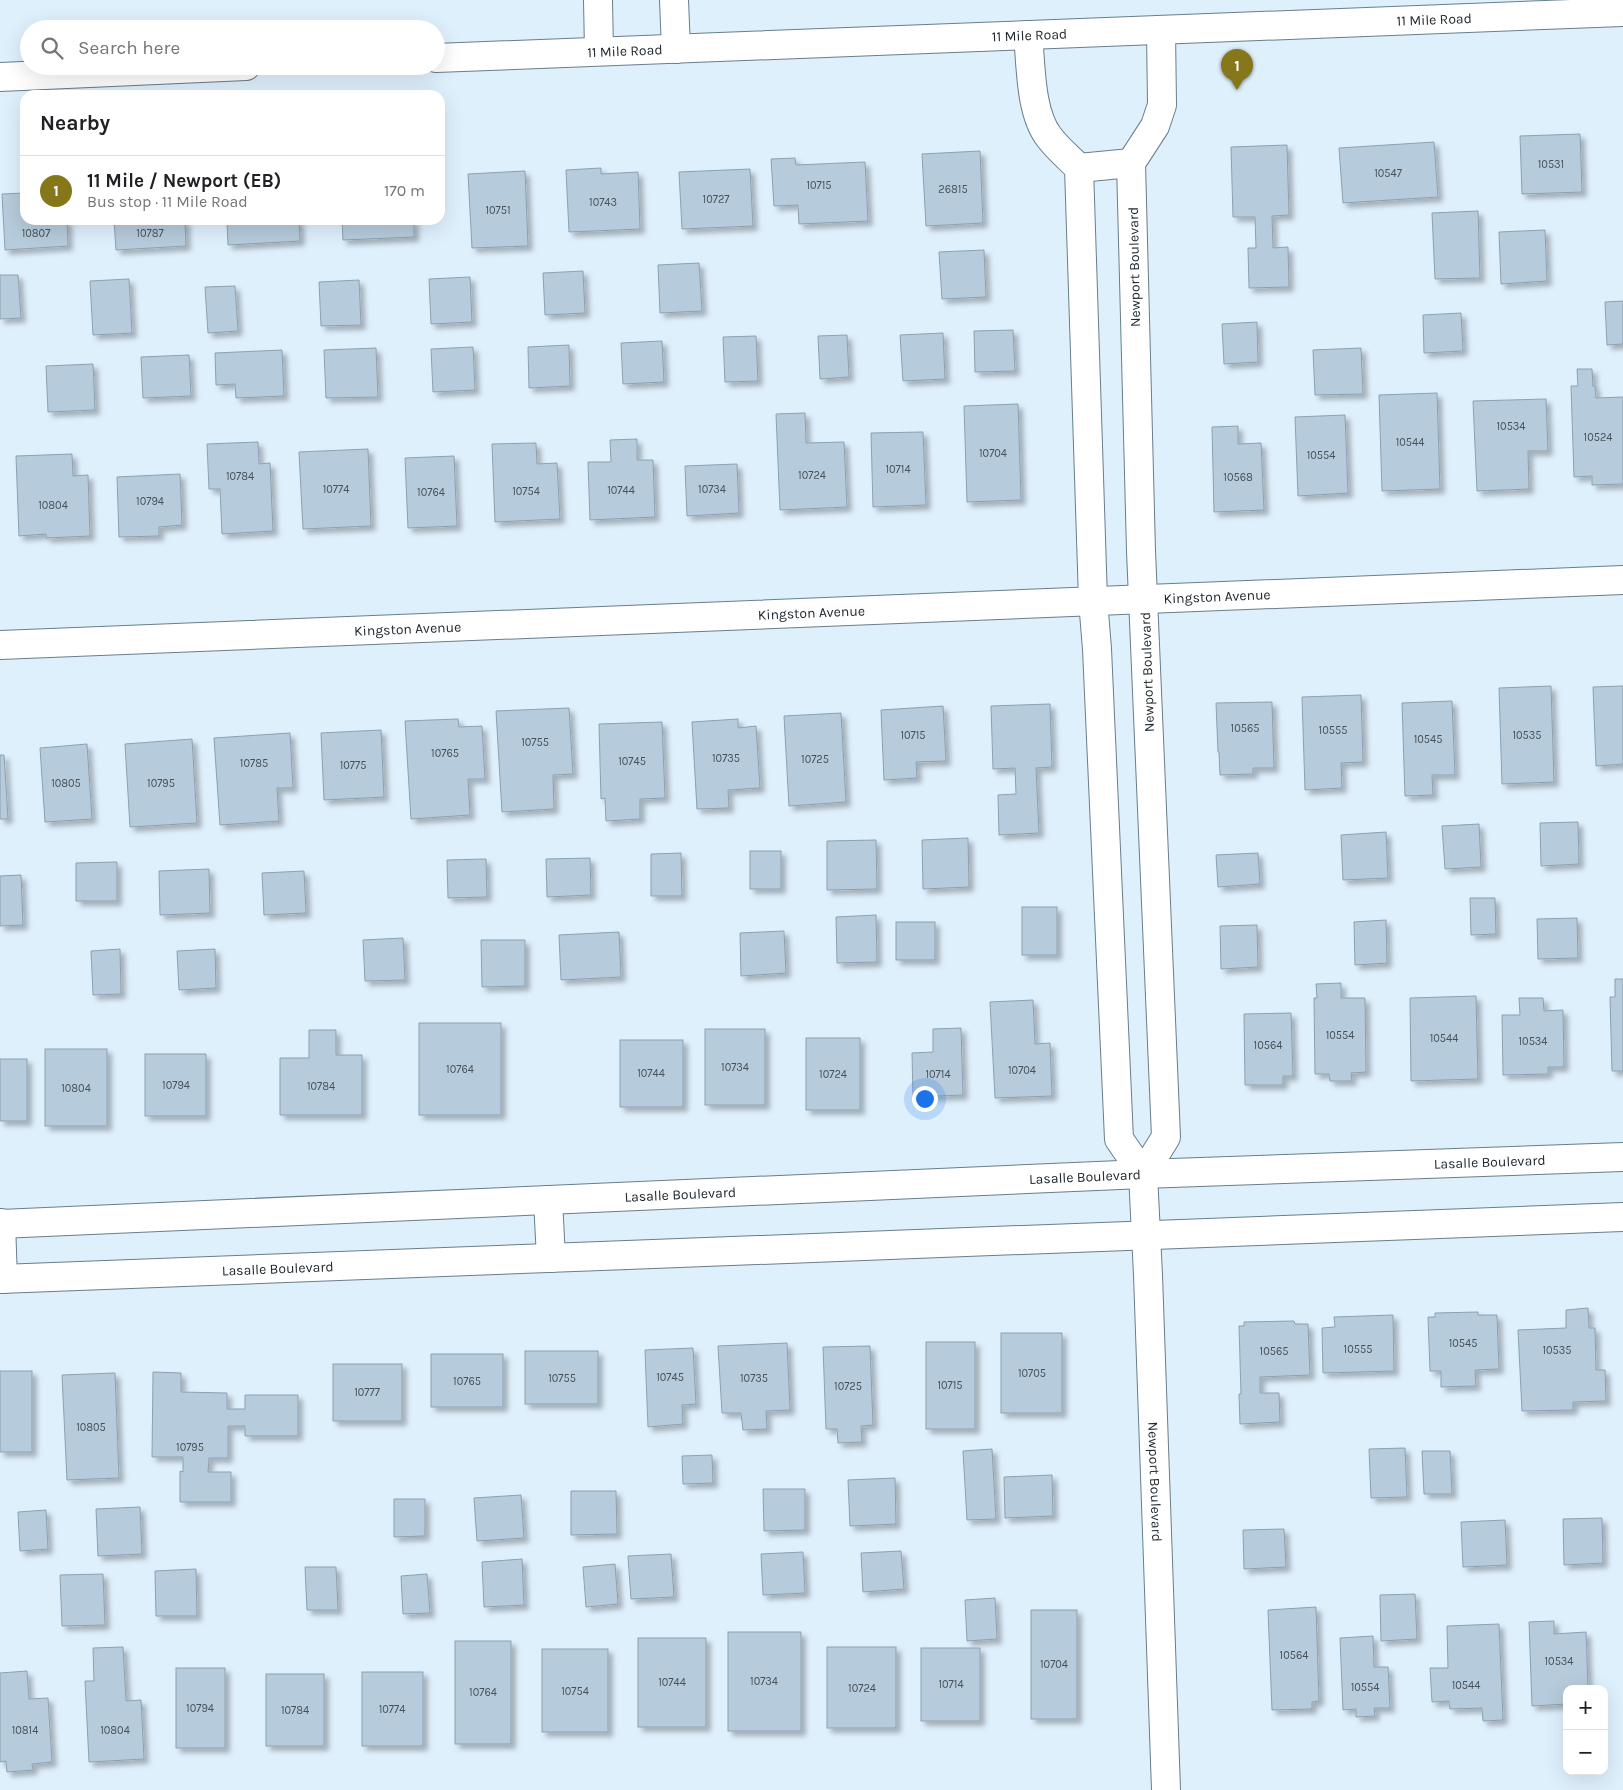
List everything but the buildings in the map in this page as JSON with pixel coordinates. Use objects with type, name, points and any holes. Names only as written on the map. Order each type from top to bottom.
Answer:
[{"type":"street","points":[[598,0],[599,52]]},
{"type":"street","points":[[674,0],[676,49]]},
{"type":"street","name":"11 Mile Road","points":[[445,58],[1623,12]]},
{"type":"street","points":[[1079,168],[1132,163],[1155,126],[1162,105],[1161,30]]},
{"type":"street","points":[[1028,35],[1038,116],[1048,137],[1079,168],[1093,600],[1097,649],[1119,1138],[1143,1174]]},
{"type":"street","points":[[0,77],[45,75]]},
{"type":"street","name":"Newport Boulevard","points":[[1132,163],[1144,598],[1166,1137],[1143,1174],[1149,1285],[1166,1790]]},
{"type":"street","name":"Kingston Avenue","points":[[0,645],[1623,580]]},
{"type":"street","name":"Lasalle Boulevard","points":[[1623,1157],[1143,1174],[1,1224],[1,1279],[1623,1216]]},
{"type":"street","points":[[548,1200],[551,1258]]},
{"type":"place","name":"11 Mile / Newport (EB)","points":[[1237,90]]}]
